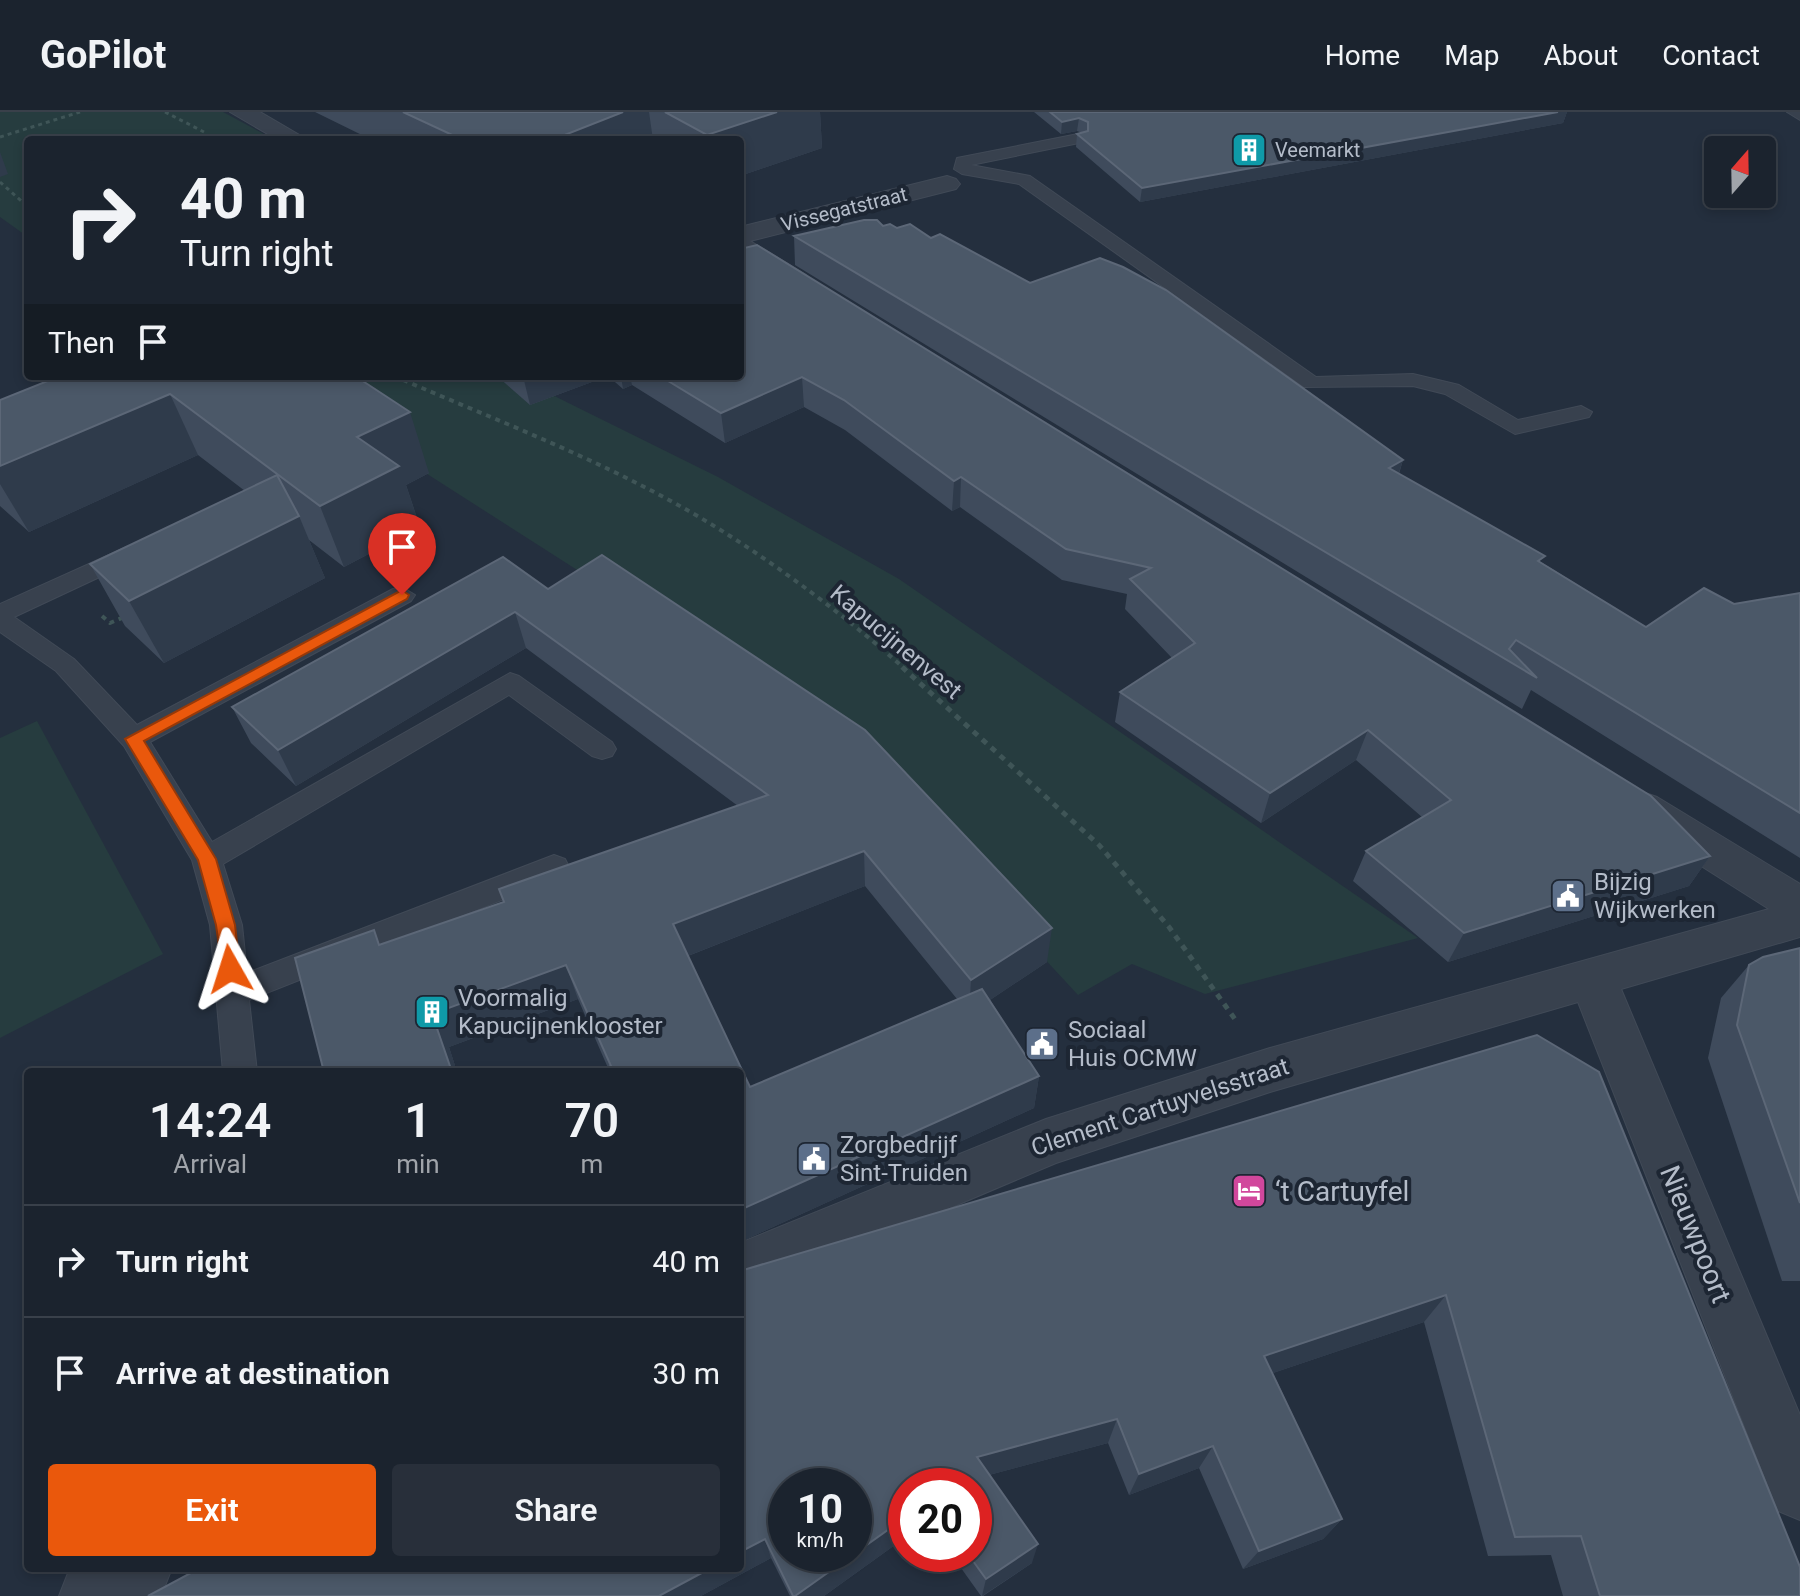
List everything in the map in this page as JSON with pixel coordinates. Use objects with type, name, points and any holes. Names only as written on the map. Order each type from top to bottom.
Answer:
[{"type":"street","points":[[242,112],[288,136]]},
{"type":"street","name":"Vissegatstraat","points":[[744,234],[957,172]]},
{"type":"street","name":"Vissegatstraat","points":[[744,248],[821,296]]},
{"type":"street","points":[[1612,789],[1800,906]]},
{"type":"street","name":"Clement Cartuyvelsstraat","points":[[744,1268],[1046,1143],[1270,1070],[1800,919]]},
{"type":"street","name":"Nieuwpoort","points":[[1593,979],[1800,1489]]},
{"type":"street","points":[[91,1596],[133,1572]]},
{"type":"lane","points":[[957,172],[1078,139]]},
{"type":"lane","points":[[957,172],[1024,180],[1311,383],[1413,380],[1452,389],[1515,427],[1581,412]]},
{"type":"lane","points":[[145,546],[0,617],[65,665],[134,739],[207,859],[226,925],[240,1068]]},
{"type":"lane","points":[[134,739],[402,595]]},
{"type":"lane","points":[[207,859],[510,682],[602,749]]},
{"type":"lane","points":[[233,992],[554,867]]},
{"type":"path","points":[[0,137],[80,112]]},
{"type":"path","points":[[165,112],[207,134]]},
{"type":"path","points":[[0,182],[24,203]]},
{"type":"path","name":"Kapucijnenvest","points":[[402,380],[570,452],[657,495],[730,536],[861,630],[1099,845],[1169,927],[1270,1070]]},
{"type":"green space","points":[[0,112],[223,112],[268,136],[24,136],[24,234],[0,217]]},
{"type":"green space","points":[[280,380],[522,380],[718,477],[899,579],[1418,938],[1205,994],[1132,964],[1078,995],[877,778],[610,591]]},
{"type":"green space","points":[[37,721],[163,954],[0,1038],[0,738]]},
{"type":"building","points":[[403,112],[623,112],[562,136],[454,136]]},
{"type":"building","points":[[665,112],[777,112],[707,135]]},
{"type":"building","name":"Veemarkt","points":[[1050,112],[1558,112],[1142,188],[1077,134],[1088,131],[1088,122],[1079,118],[1062,122]]},
{"type":"building","points":[[864,220],[877,220],[883,226],[890,224],[897,228],[910,224],[931,238],[940,234],[1030,283],[1100,258],[1123,267],[1166,290],[1403,460],[1389,468],[1545,556],[1538,561],[1646,627],[1704,588],[1734,604],[1800,593],[1800,813],[1516,640],[1509,649],[1537,678],[794,236]]},
{"type":"building","points":[[757,245],[1651,796],[1710,856],[1464,933],[1366,851],[1451,800],[1368,730],[1270,793],[1120,692],[1195,643],[1130,579],[1151,568],[1066,549],[961,477],[954,481],[844,400],[802,377],[721,413],[667,380],[744,380],[744,248]]},
{"type":"building","points":[[50,380],[361,380],[410,412],[357,437],[399,466],[320,506],[170,394],[0,466],[0,400]]},
{"type":"building","points":[[277,475],[299,516],[129,601],[90,564]]},
{"type":"building","points":[[602,555],[865,730],[1052,928],[971,980],[864,851],[673,924],[741,1068],[606,1068],[611,1066],[566,965],[432,1014],[451,1068],[323,1068],[295,958],[374,930],[379,945],[504,902],[499,889],[768,795],[515,612],[278,750],[232,707],[503,557],[548,589]]},
{"type":"building","points":[[1800,948],[1800,1203],[1737,1025],[1749,965],[1763,957]]},
{"type":"building","points":[[982,989],[1039,1076],[744,1208],[744,1074],[750,1087]]},
{"type":"building","points":[[1537,1035],[1599,1072],[1800,1567],[1800,1596],[1600,1596],[1581,1536],[1515,1537],[1446,1295],[1264,1356],[1342,1519],[1259,1551],[1213,1446],[1139,1474],[1117,1419],[977,1457],[985,1468],[888,1468],[888,1530],[872,1541],[872,1468],[768,1468],[768,1545],[765,1539],[744,1550],[744,1270]]},
{"type":"building","points":[[992,1478],[1038,1544],[986,1579],[981,1572],[992,1572]]},
{"type":"building","points":[[193,1572],[704,1572],[659,1596],[148,1596]]},
{"type":"building","points":[[781,1572],[829,1572],[795,1596]]},
{"type":"place","name":"Veemarkt","points":[[1249,150]]},
{"type":"place","name":"Bijzig Wijkwerken","points":[[1568,896]]},
{"type":"place","name":"Voormalig Kapucijnenklooster","points":[[432,1012]]},
{"type":"place","name":"Sociaal Huis OCMW","points":[[1042,1044]]},
{"type":"place","name":"Zorgbedrijf Sint-Truiden","points":[[814,1159]]},
{"type":"place","name":"‘t Cartuyfel","points":[[1249,1191]]},
{"type":"route","points":[[230,969],[226,925],[207,859],[134,739],[402,595]]}]
